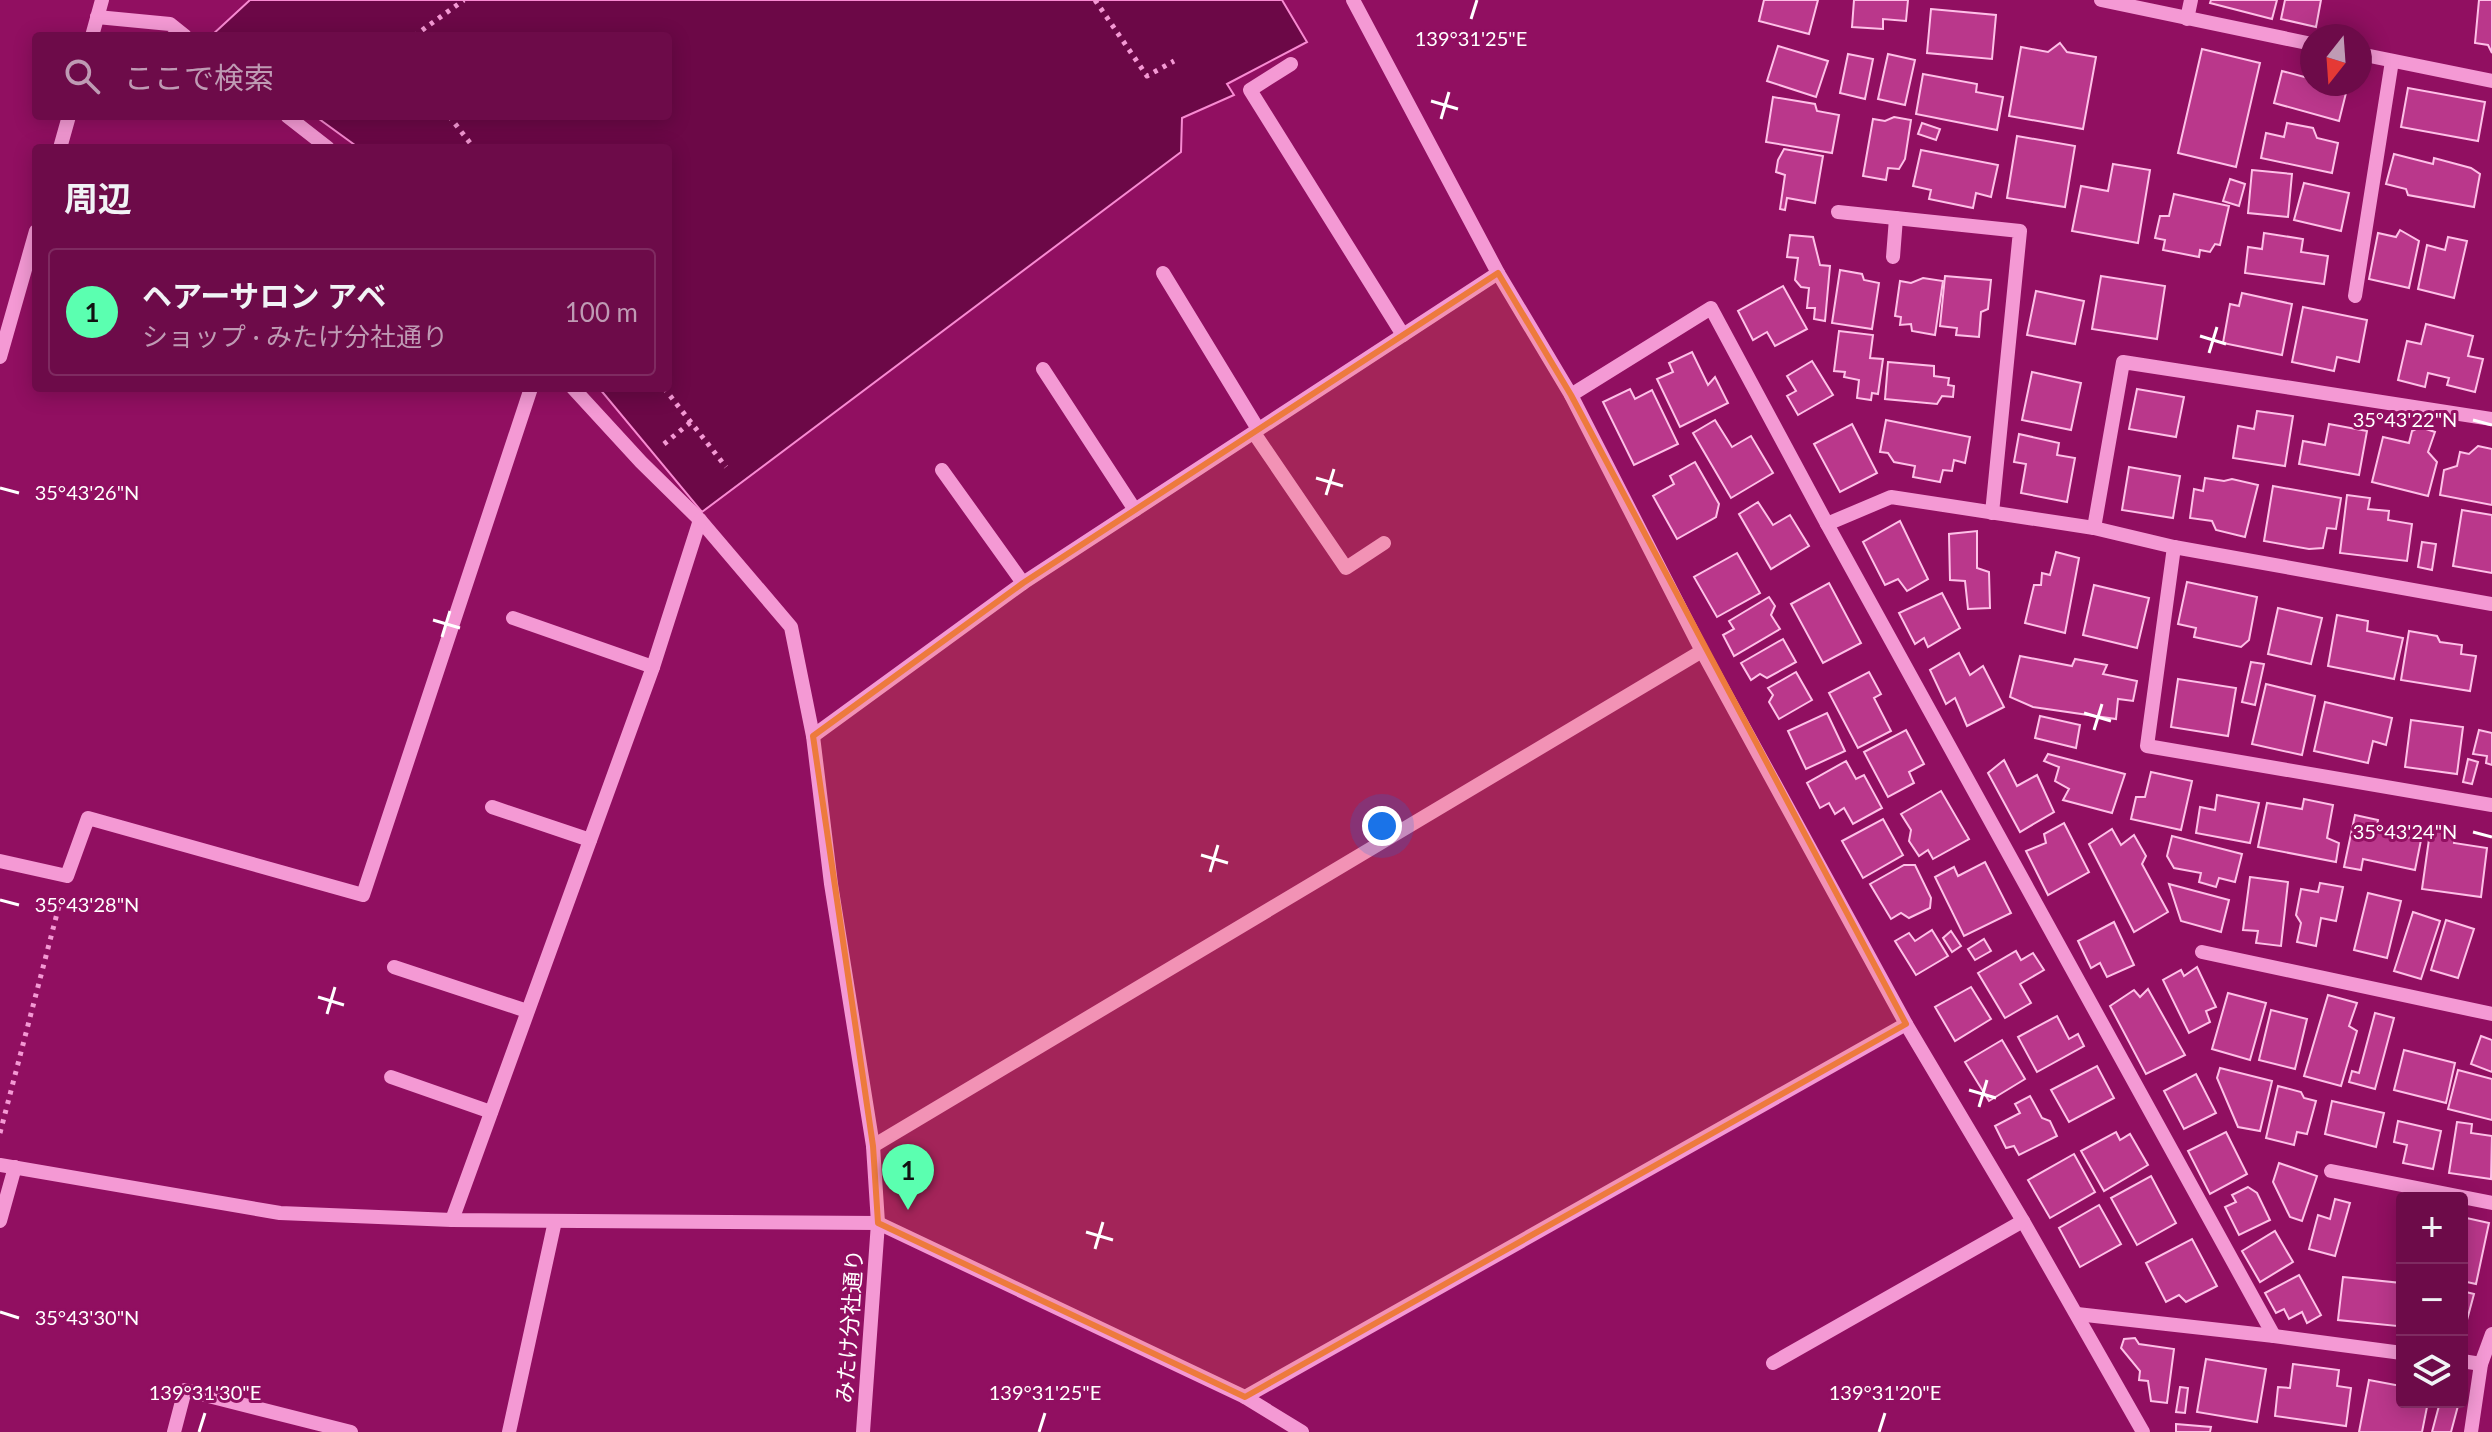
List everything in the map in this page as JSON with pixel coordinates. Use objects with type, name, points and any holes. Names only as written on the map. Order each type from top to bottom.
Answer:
[{"type":"street","points":[[93,32],[102,0]]},
{"type":"street","points":[[1353,0],[1498,273],[1571,395],[1702,651],[1906,1024],[2143,1432]]},
{"type":"street","points":[[2101,0],[2300,42]]},
{"type":"street","points":[[2187,19],[2191,0]]},
{"type":"street","points":[[97,17],[170,24],[180,32]]},
{"type":"street","points":[[2372,57],[2492,81]]},
{"type":"street","points":[[2355,296],[2392,61]]},
{"type":"street","points":[[1291,64],[1250,90],[1403,335]]},
{"type":"street","points":[[61,144],[68,120]]},
{"type":"street","points":[[292,120],[323,144]]},
{"type":"street","points":[[1838,212],[2020,231],[1992,513]]},
{"type":"street","points":[[1893,257],[1896,218]]},
{"type":"street","points":[[0,357],[32,245]]},
{"type":"street","points":[[1163,273],[1256,431],[1346,568],[1384,543]]},
{"type":"street","points":[[813,736],[1023,583],[1498,273]]},
{"type":"street","points":[[1571,395],[1711,308],[2274,1336]]},
{"type":"street","points":[[2094,528],[2123,362],[2492,419]]},
{"type":"street","points":[[1043,369],[1135,510]]},
{"type":"street","points":[[0,861],[67,876],[88,818],[363,895],[530,392]]},
{"type":"street","name":"みたけ分社通り","points":[[577,392],[700,520],[791,627],[813,736],[831,884],[873,1146],[878,1223],[863,1432]]},
{"type":"street","points":[[942,470],[1023,583]]},
{"type":"street","points":[[1827,524],[1891,497],[2094,528],[2174,547],[2492,604]]},
{"type":"street","points":[[452,1220],[653,667],[700,520]]},
{"type":"street","points":[[2174,547],[2147,746],[2492,805]]},
{"type":"street","points":[[513,618],[653,667]]},
{"type":"street","points":[[873,1146],[1702,651]]},
{"type":"street","points":[[492,807],[590,840]]},
{"type":"street","points":[[2202,952],[2492,1014]]},
{"type":"street","points":[[394,967],[527,1011]]},
{"type":"street","points":[[1245,1397],[1906,1024]]},
{"type":"street","points":[[391,1077],[491,1112]]},
{"type":"street","points":[[0,1221],[8,1166],[280,1213],[452,1220],[878,1223],[1245,1397],[1298,1431]]},
{"type":"street","points":[[2331,1171],[2492,1203]]},
{"type":"street","points":[[509,1432],[555,1221]]},
{"type":"street","points":[[1773,1363],[2023,1221]]},
{"type":"street","points":[[2077,1314],[2396,1352]]},
{"type":"street","points":[[2471,1432],[2481,1364],[2492,1334]]},
{"type":"street","points":[[2468,1362],[2481,1364]]},
{"type":"street","points":[[174,1432],[185,1390],[351,1432]]},
{"type":"path","points":[[420,32],[464,0]]},
{"type":"path","points":[[1095,0],[1147,76],[1174,61]]},
{"type":"path","points":[[452,120],[471,144]]},
{"type":"path","points":[[667,392],[726,467]]},
{"type":"path","points":[[0,1133],[67,876]]},
{"type":"highlighted area","points":[[1498,273],[1571,395],[1906,1024],[1245,1397],[878,1223],[873,1146],[813,736],[1023,583]]},
{"type":"shaded area","points":[[250,0],[1282,0],[1307,42],[1227,84],[1234,95],[1182,118],[1181,152],[702,512],[602,392],[672,392],[672,144],[354,144],[320,120],[672,120],[672,32],[215,32]]},
{"type":"building","points":[[1764,0],[1818,0],[1809,34],[1759,21]]},
{"type":"building","points":[[1854,0],[1908,0],[1906,21],[1883,19],[1883,29],[1852,27]]},
{"type":"building","points":[[2211,0],[2277,0],[2272,19],[2210,3]]},
{"type":"building","points":[[2285,0],[2321,0],[2317,24],[2281,19]]},
{"type":"building","points":[[2479,0],[2492,0],[2492,53],[2488,45],[2475,43]]},
{"type":"building","points":[[1931,9],[1996,15],[1992,59],[1927,53]]},
{"type":"building","points":[[2060,43],[2067,52],[2096,57],[2083,129],[2009,116],[2021,47],[2048,52]]},
{"type":"building","points":[[1778,46],[1828,61],[1816,97],[1767,81]]},
{"type":"building","points":[[2202,49],[2260,63],[2236,167],[2178,153]]},
{"type":"building","points":[[1848,54],[1873,59],[1865,99],[1840,93]]},
{"type":"building","points":[[1888,54],[1915,60],[1905,105],[1878,99]]},
{"type":"building","points":[[2282,71],[2300,76],[2300,96],[2345,96],[2339,121],[2274,103]]},
{"type":"building","points":[[1923,74],[1977,84],[1976,92],[2003,97],[1997,130],[1916,114]]},
{"type":"building","points":[[2408,88],[2485,102],[2478,141],[2401,127]]},
{"type":"building","points":[[1773,97],[1815,104],[1817,111],[1839,115],[1832,153],[1766,142]]},
{"type":"building","points":[[1894,117],[1911,120],[1905,159],[1899,169],[1888,168],[1886,180],[1863,176],[1873,119],[1885,121]]},
{"type":"building","points":[[1922,123],[1940,129],[1936,140],[1918,134]]},
{"type":"building","points":[[2287,123],[2313,128],[2317,138],[2338,143],[2332,173],[2261,158],[2266,133],[2284,137]]},
{"type":"building","points":[[2017,136],[2075,146],[2065,207],[2007,198]]},
{"type":"building","points":[[1784,149],[1823,156],[1815,203],[1787,198],[1785,210],[1780,209],[1785,175],[1776,172]]},
{"type":"building","points":[[1921,150],[1998,165],[1991,197],[1976,193],[1973,208],[1929,199],[1931,190],[1913,186]]},
{"type":"building","points":[[2394,154],[2433,164],[2434,158],[2471,168],[2480,174],[2474,207],[2408,195],[2406,189],[2386,184]]},
{"type":"building","points":[[2113,164],[2150,170],[2138,243],[2072,231],[2081,186],[2108,191]]},
{"type":"building","points":[[2252,170],[2292,174],[2288,217],[2248,213]]},
{"type":"building","points":[[2230,179],[2245,184],[2239,206],[2223,201]]},
{"type":"building","points":[[2304,183],[2349,193],[2341,231],[2294,220]]},
{"type":"building","points":[[2174,194],[2229,206],[2220,245],[2215,244],[2210,252],[2200,250],[2199,257],[2163,250],[2165,240],[2155,238],[2160,216],[2169,216]]},
{"type":"building","points":[[2400,230],[2419,241],[2409,288],[2369,279],[2378,233],[2396,237]]},
{"type":"building","points":[[2264,233],[2303,239],[2301,252],[2328,256],[2324,284],[2245,273],[2248,247],[2262,249]]},
{"type":"building","points":[[1790,235],[1813,237],[1820,265],[1830,266],[1825,321],[1814,319],[1815,308],[1807,308],[1809,288],[1801,287],[1795,280],[1798,258],[1787,257]]},
{"type":"building","points":[[2448,237],[2467,241],[2454,298],[2418,289],[2427,245],[2445,250]]},
{"type":"building","points":[[1840,270],[1862,274],[1864,280],[1879,283],[1872,329],[1832,323]]},
{"type":"building","points":[[1945,276],[1991,280],[1988,309],[1981,312],[1979,337],[1956,335],[1957,328],[1940,326]]},
{"type":"building","points":[[2101,276],[2165,286],[2157,339],[2092,329]]},
{"type":"building","points":[[1923,278],[1943,281],[1935,335],[1912,331],[1911,324],[1900,325],[1901,317],[1895,316],[1900,281],[1911,283]]},
{"type":"building","points":[[1783,286],[1807,329],[1775,346],[1767,332],[1753,340],[1738,311]]},
{"type":"building","points":[[2036,291],[2084,301],[2075,344],[2027,335]]},
{"type":"building","points":[[2242,293],[2292,304],[2282,355],[2223,343],[2230,304],[2239,306]]},
{"type":"building","points":[[2303,307],[2367,320],[2359,362],[2337,357],[2334,371],[2292,362]]},
{"type":"building","points":[[2426,324],[2473,336],[2468,356],[2483,359],[2475,392],[2447,385],[2449,378],[2428,373],[2425,387],[2398,380],[2407,341],[2421,344]]},
{"type":"building","points":[[1839,331],[1873,335],[1870,358],[1883,359],[1878,394],[1872,393],[1871,400],[1857,398],[1859,380],[1844,377],[1845,372],[1834,371]]},
{"type":"building","points":[[1692,352],[1708,385],[1715,377],[1728,403],[1680,427],[1657,379],[1673,372],[1669,363]]},
{"type":"building","points":[[1812,361],[1833,395],[1798,415],[1787,396],[1796,391],[1787,376]]},
{"type":"building","points":[[1888,362],[1934,366],[1934,376],[1949,378],[1948,385],[1954,386],[1953,397],[1942,396],[1937,404],[1885,399]]},
{"type":"building","points":[[2032,372],[2081,383],[2071,430],[2022,420]]},
{"type":"building","points":[[1630,389],[1635,399],[1652,390],[1678,444],[1634,465],[1603,402]]},
{"type":"building","points":[[2137,389],[2184,397],[2176,437],[2129,429]]},
{"type":"building","points":[[2257,411],[2293,416],[2285,466],[2233,458],[2238,426],[2254,429]]},
{"type":"building","points":[[1715,420],[1732,447],[1751,436],[1773,473],[1731,498],[1693,433]]},
{"type":"building","points":[[1886,420],[1970,437],[1965,463],[1954,460],[1952,471],[1943,470],[1940,482],[1913,477],[1915,466],[1894,462],[1888,453],[1880,452]]},
{"type":"building","points":[[1852,424],[1877,473],[1840,492],[1814,444]]},
{"type":"building","points":[[2329,424],[2367,431],[2359,475],[2299,464],[2303,441],[2325,445]]},
{"type":"building","points":[[2420,427],[2435,432],[2428,452],[2437,462],[2428,496],[2372,482],[2383,437],[2409,443],[2412,431]]},
{"type":"building","points":[[2019,434],[2059,443],[2057,455],[2075,458],[2067,502],[2021,493],[2026,464],[2014,462]]},
{"type":"building","points":[[2478,446],[2492,449],[2492,505],[2440,495],[2444,470],[2457,466],[2460,452],[2469,454]]},
{"type":"building","points":[[1695,462],[1719,504],[1716,517],[1677,539],[1653,496],[1674,484],[1670,476]]},
{"type":"building","points":[[2129,467],[2180,476],[2173,518],[2122,510]]},
{"type":"building","points":[[2205,478],[2232,479],[2258,485],[2245,537],[2216,530],[2212,521],[2190,518],[2194,489],[2203,491]]},
{"type":"building","points":[[2273,486],[2341,498],[2336,529],[2327,528],[2323,548],[2309,549],[2264,541]]},
{"type":"building","points":[[2347,495],[2370,498],[2368,509],[2389,511],[2388,520],[2412,524],[2407,561],[2340,553]]},
{"type":"building","points":[[1758,502],[1773,525],[1790,515],[1809,546],[1771,569],[1739,514]]},
{"type":"building","points":[[2462,510],[2492,515],[2492,573],[2453,566]]},
{"type":"building","points":[[1900,521],[1928,579],[1907,591],[1898,579],[1885,585],[1863,542]]},
{"type":"building","points":[[1977,531],[1977,568],[1989,572],[1990,608],[1968,609],[1965,581],[1950,580],[1949,534]]},
{"type":"building","points":[[2422,542],[2436,544],[2432,570],[2418,567]]},
{"type":"building","points":[[2056,552],[2079,558],[2065,633],[2025,623],[2034,585],[2041,585],[2042,573],[2050,575]]},
{"type":"building","points":[[1737,553],[1760,593],[1717,617],[1694,577]]},
{"type":"building","points":[[2187,582],[2257,597],[2249,640],[2241,647],[2194,637],[2196,628],[2178,624]]},
{"type":"building","points":[[1829,583],[1861,643],[1823,663],[1791,604]]},
{"type":"building","points":[[2094,585],[2149,598],[2137,648],[2083,635]]},
{"type":"building","points":[[1942,593],[1960,628],[1928,647],[1924,638],[1915,644],[1899,613]]},
{"type":"building","points":[[1769,597],[1775,606],[1771,615],[1780,629],[1734,656],[1723,635],[1734,629],[1729,621]]},
{"type":"building","points":[[2278,608],[2322,618],[2311,664],[2268,654]]},
{"type":"building","points":[[2337,615],[2368,621],[2367,631],[2403,638],[2394,679],[2328,666]]},
{"type":"building","points":[[2409,631],[2437,636],[2440,642],[2462,645],[2461,654],[2476,656],[2470,691],[2401,680]]},
{"type":"building","points":[[1783,639],[1796,662],[1767,678],[1760,674],[1751,680],[1741,663]]},
{"type":"building","points":[[1959,653],[1970,675],[1983,666],[2004,707],[1967,726],[1955,698],[1946,704],[1930,670]]},
{"type":"building","points":[[2020,656],[2072,666],[2075,659],[2107,665],[2103,674],[2137,681],[2133,701],[2118,699],[2116,719],[2033,707],[2010,697]]},
{"type":"building","points":[[2251,662],[2264,664],[2255,705],[2242,702]]},
{"type":"building","points":[[1796,672],[1812,700],[1779,719],[1769,702],[1773,695],[1768,688]]},
{"type":"building","points":[[1869,672],[1881,694],[1874,698],[1891,731],[1858,748],[1829,693]]},
{"type":"building","points":[[2178,679],[2236,688],[2228,736],[2171,727]]},
{"type":"building","points":[[2266,684],[2315,696],[2302,755],[2252,744]]},
{"type":"building","points":[[2325,702],[2392,718],[2386,745],[2373,741],[2368,763],[2314,751]]},
{"type":"building","points":[[1827,713],[1845,751],[1806,769],[1788,731]]},
{"type":"building","points":[[2040,716],[2080,725],[2076,748],[2035,738]]},
{"type":"building","points":[[2411,720],[2463,727],[2457,774],[2405,767]]},
{"type":"building","points":[[1906,730],[1924,764],[1909,772],[1914,783],[1888,797],[1864,752]]},
{"type":"building","points":[[2479,730],[2492,733],[2492,765],[2486,763],[2487,756],[2473,754]]},
{"type":"building","points":[[2048,754],[2125,774],[2112,813],[2063,800],[2069,789],[2055,781],[2059,767],[2044,761]]},
{"type":"building","points":[[2468,759],[2478,762],[2472,784],[2463,782]]},
{"type":"building","points":[[2004,760],[2017,786],[2037,775],[2054,812],[2020,832],[1988,773]]},
{"type":"building","points":[[1846,761],[1856,779],[1864,775],[1882,808],[1853,824],[1844,808],[1835,814],[1829,803],[1820,808],[1807,783]]},
{"type":"building","points":[[2151,772],[2192,781],[2181,830],[2131,819],[2136,797],[2145,797]]},
{"type":"building","points":[[1941,791],[1969,839],[1933,859],[1928,850],[1919,856],[1909,841],[1911,830],[1901,814]]},
{"type":"building","points":[[2217,795],[2259,803],[2250,843],[2196,833],[2200,807],[2215,810]]},
{"type":"building","points":[[2304,799],[2333,805],[2327,838],[2339,843],[2336,862],[2258,847],[2267,803],[2302,809]]},
{"type":"building","points":[[2355,815],[2378,820],[2376,831],[2421,840],[2415,870],[2363,859],[2361,870],[2344,867]]},
{"type":"building","points":[[1883,819],[1903,855],[1863,878],[1842,841]]},
{"type":"building","points":[[2064,823],[2089,872],[2048,895],[2026,851],[2046,843],[2044,834]]},
{"type":"building","points":[[2431,825],[2456,828],[2454,843],[2487,848],[2481,897],[2422,889]]},
{"type":"building","points":[[2112,829],[2121,845],[2134,835],[2146,856],[2142,864],[2168,912],[2134,932],[2089,844]]},
{"type":"building","points":[[2172,836],[2242,854],[2235,882],[2219,878],[2216,887],[2199,882],[2201,873],[2174,868],[2167,856]]},
{"type":"building","points":[[1985,862],[2011,913],[1964,936],[1935,877],[1954,867],[1958,876]]},
{"type":"building","points":[[1904,865],[1915,865],[1931,898],[1930,908],[1909,918],[1901,913],[1891,919],[1870,884]]},
{"type":"building","points":[[2250,877],[2288,882],[2281,946],[2256,943],[2258,931],[2243,930]]},
{"type":"building","points":[[2320,883],[2343,887],[2336,921],[2321,918],[2316,946],[2297,942],[2301,923],[2296,915],[2301,889],[2318,892]]},
{"type":"building","points":[[2169,884],[2229,900],[2221,932],[2181,921]]},
{"type":"building","points":[[2368,893],[2401,901],[2387,958],[2354,950]]},
{"type":"building","points":[[2413,912],[2440,921],[2421,979],[2394,971]]},
{"type":"building","points":[[2446,920],[2474,929],[2458,978],[2431,970]]},
{"type":"building","points":[[2114,922],[2134,965],[2107,977],[2100,963],[2091,968],[2078,941]]},
{"type":"building","points":[[1932,930],[1948,956],[1916,975],[1895,941],[1909,933],[1915,941]]},
{"type":"building","points":[[1951,931],[1961,946],[1952,952],[1943,938]]},
{"type":"building","points":[[1984,939],[1991,951],[1975,960],[1968,949]]},
{"type":"building","points":[[2016,951],[2021,960],[2033,953],[2044,970],[2020,984],[2031,1003],[2005,1018],[1978,973]]},
{"type":"building","points":[[2197,967],[2216,1007],[2206,1011],[2210,1022],[2189,1033],[2163,980],[2181,970],[2184,976]]},
{"type":"building","points":[[1971,987],[1991,1019],[1955,1041],[1935,1007]]},
{"type":"building","points":[[2148,989],[2185,1055],[2146,1074],[2110,1006],[2134,990],[2140,997]]},
{"type":"building","points":[[2228,993],[2266,1003],[2250,1060],[2212,1049]]},
{"type":"building","points":[[2328,995],[2357,1003],[2349,1026],[2357,1031],[2341,1086],[2304,1076]]},
{"type":"building","points":[[2271,1010],[2307,1019],[2295,1069],[2259,1060]]},
{"type":"building","points":[[2375,1013],[2394,1018],[2375,1089],[2349,1082],[2352,1071],[2359,1073]]},
{"type":"building","points":[[2057,1016],[2069,1039],[2078,1034],[2084,1046],[2037,1072],[2018,1037]]},
{"type":"building","points":[[2481,1036],[2492,1040],[2492,1072],[2471,1064]]},
{"type":"building","points":[[2002,1040],[2025,1079],[1989,1101],[1965,1062]]},
{"type":"building","points":[[2404,1050],[2455,1063],[2446,1103],[2394,1090]]},
{"type":"building","points":[[2097,1066],[2114,1098],[2069,1122],[2051,1090]]},
{"type":"building","points":[[2220,1068],[2272,1081],[2260,1131],[2238,1127],[2217,1078]]},
{"type":"building","points":[[2458,1070],[2492,1079],[2492,1120],[2448,1109]]},
{"type":"building","points":[[2196,1074],[2216,1113],[2184,1129],[2164,1091]]},
{"type":"building","points":[[2278,1086],[2301,1092],[2304,1098],[2316,1101],[2307,1134],[2297,1132],[2294,1145],[2266,1138]]},
{"type":"building","points":[[2030,1096],[2042,1118],[2050,1121],[2057,1136],[2019,1155],[2014,1146],[2006,1148],[1995,1126],[2020,1113],[2015,1104]]},
{"type":"building","points":[[2332,1101],[2384,1113],[2376,1147],[2325,1134]]},
{"type":"building","points":[[2398,1121],[2441,1131],[2433,1169],[2403,1163],[2407,1145],[2394,1142]]},
{"type":"building","points":[[2457,1122],[2472,1124],[2471,1133],[2492,1136],[2491,1179],[2449,1173]]},
{"type":"building","points":[[2116,1132],[2120,1140],[2130,1134],[2148,1165],[2104,1191],[2081,1151]]},
{"type":"building","points":[[2226,1132],[2247,1174],[2210,1194],[2188,1151]]},
{"type":"building","points":[[2074,1154],[2095,1192],[2050,1218],[2028,1180]]},
{"type":"building","points":[[2279,1163],[2317,1176],[2302,1221],[2290,1217],[2273,1182]]},
{"type":"building","points":[[2151,1176],[2176,1223],[2137,1245],[2111,1198]]},
{"type":"building","points":[[2248,1187],[2257,1193],[2270,1220],[2239,1235],[2225,1207],[2236,1202],[2232,1195]]},
{"type":"building","points":[[2335,1199],[2350,1203],[2335,1256],[2309,1249],[2318,1215],[2330,1219]]},
{"type":"building","points":[[2099,1205],[2121,1244],[2080,1267],[2059,1228]]},
{"type":"building","points":[[2468,1218],[2489,1223],[2476,1284],[2468,1282]]},
{"type":"building","points":[[2275,1231],[2293,1262],[2260,1282],[2242,1251]]},
{"type":"building","points":[[2192,1239],[2217,1286],[2186,1302],[2179,1295],[2166,1302],[2146,1263]]},
{"type":"building","points":[[2299,1275],[2321,1315],[2307,1323],[2302,1312],[2289,1319],[2284,1309],[2276,1313],[2265,1293]]},
{"type":"building","points":[[2343,1277],[2396,1282],[2396,1326],[2338,1320]]},
{"type":"building","points":[[2468,1292],[2474,1294],[2468,1316]]},
{"type":"building","points":[[2135,1338],[2139,1344],[2174,1349],[2167,1403],[2151,1401],[2148,1381],[2139,1380],[2140,1371],[2121,1348],[2124,1339]]},
{"type":"building","points":[[2206,1359],[2266,1369],[2257,1422],[2197,1412]]},
{"type":"building","points":[[2293,1364],[2339,1370],[2337,1386],[2351,1388],[2346,1426],[2275,1416],[2278,1387],[2290,1388]]},
{"type":"building","points":[[2369,1380],[2396,1385],[2396,1408],[2427,1408],[2422,1432],[2359,1432]]},
{"type":"building","points":[[2180,1387],[2188,1388],[2185,1413],[2176,1412]]},
{"type":"building","points":[[2438,1408],[2457,1408],[2451,1432],[2432,1432]]},
{"type":"building","points":[[2176,1424],[2211,1427],[2210,1432],[2176,1432]]},
{"type":"place","name":"ヘアーサロン アベ","points":[[908,1210]]}]
